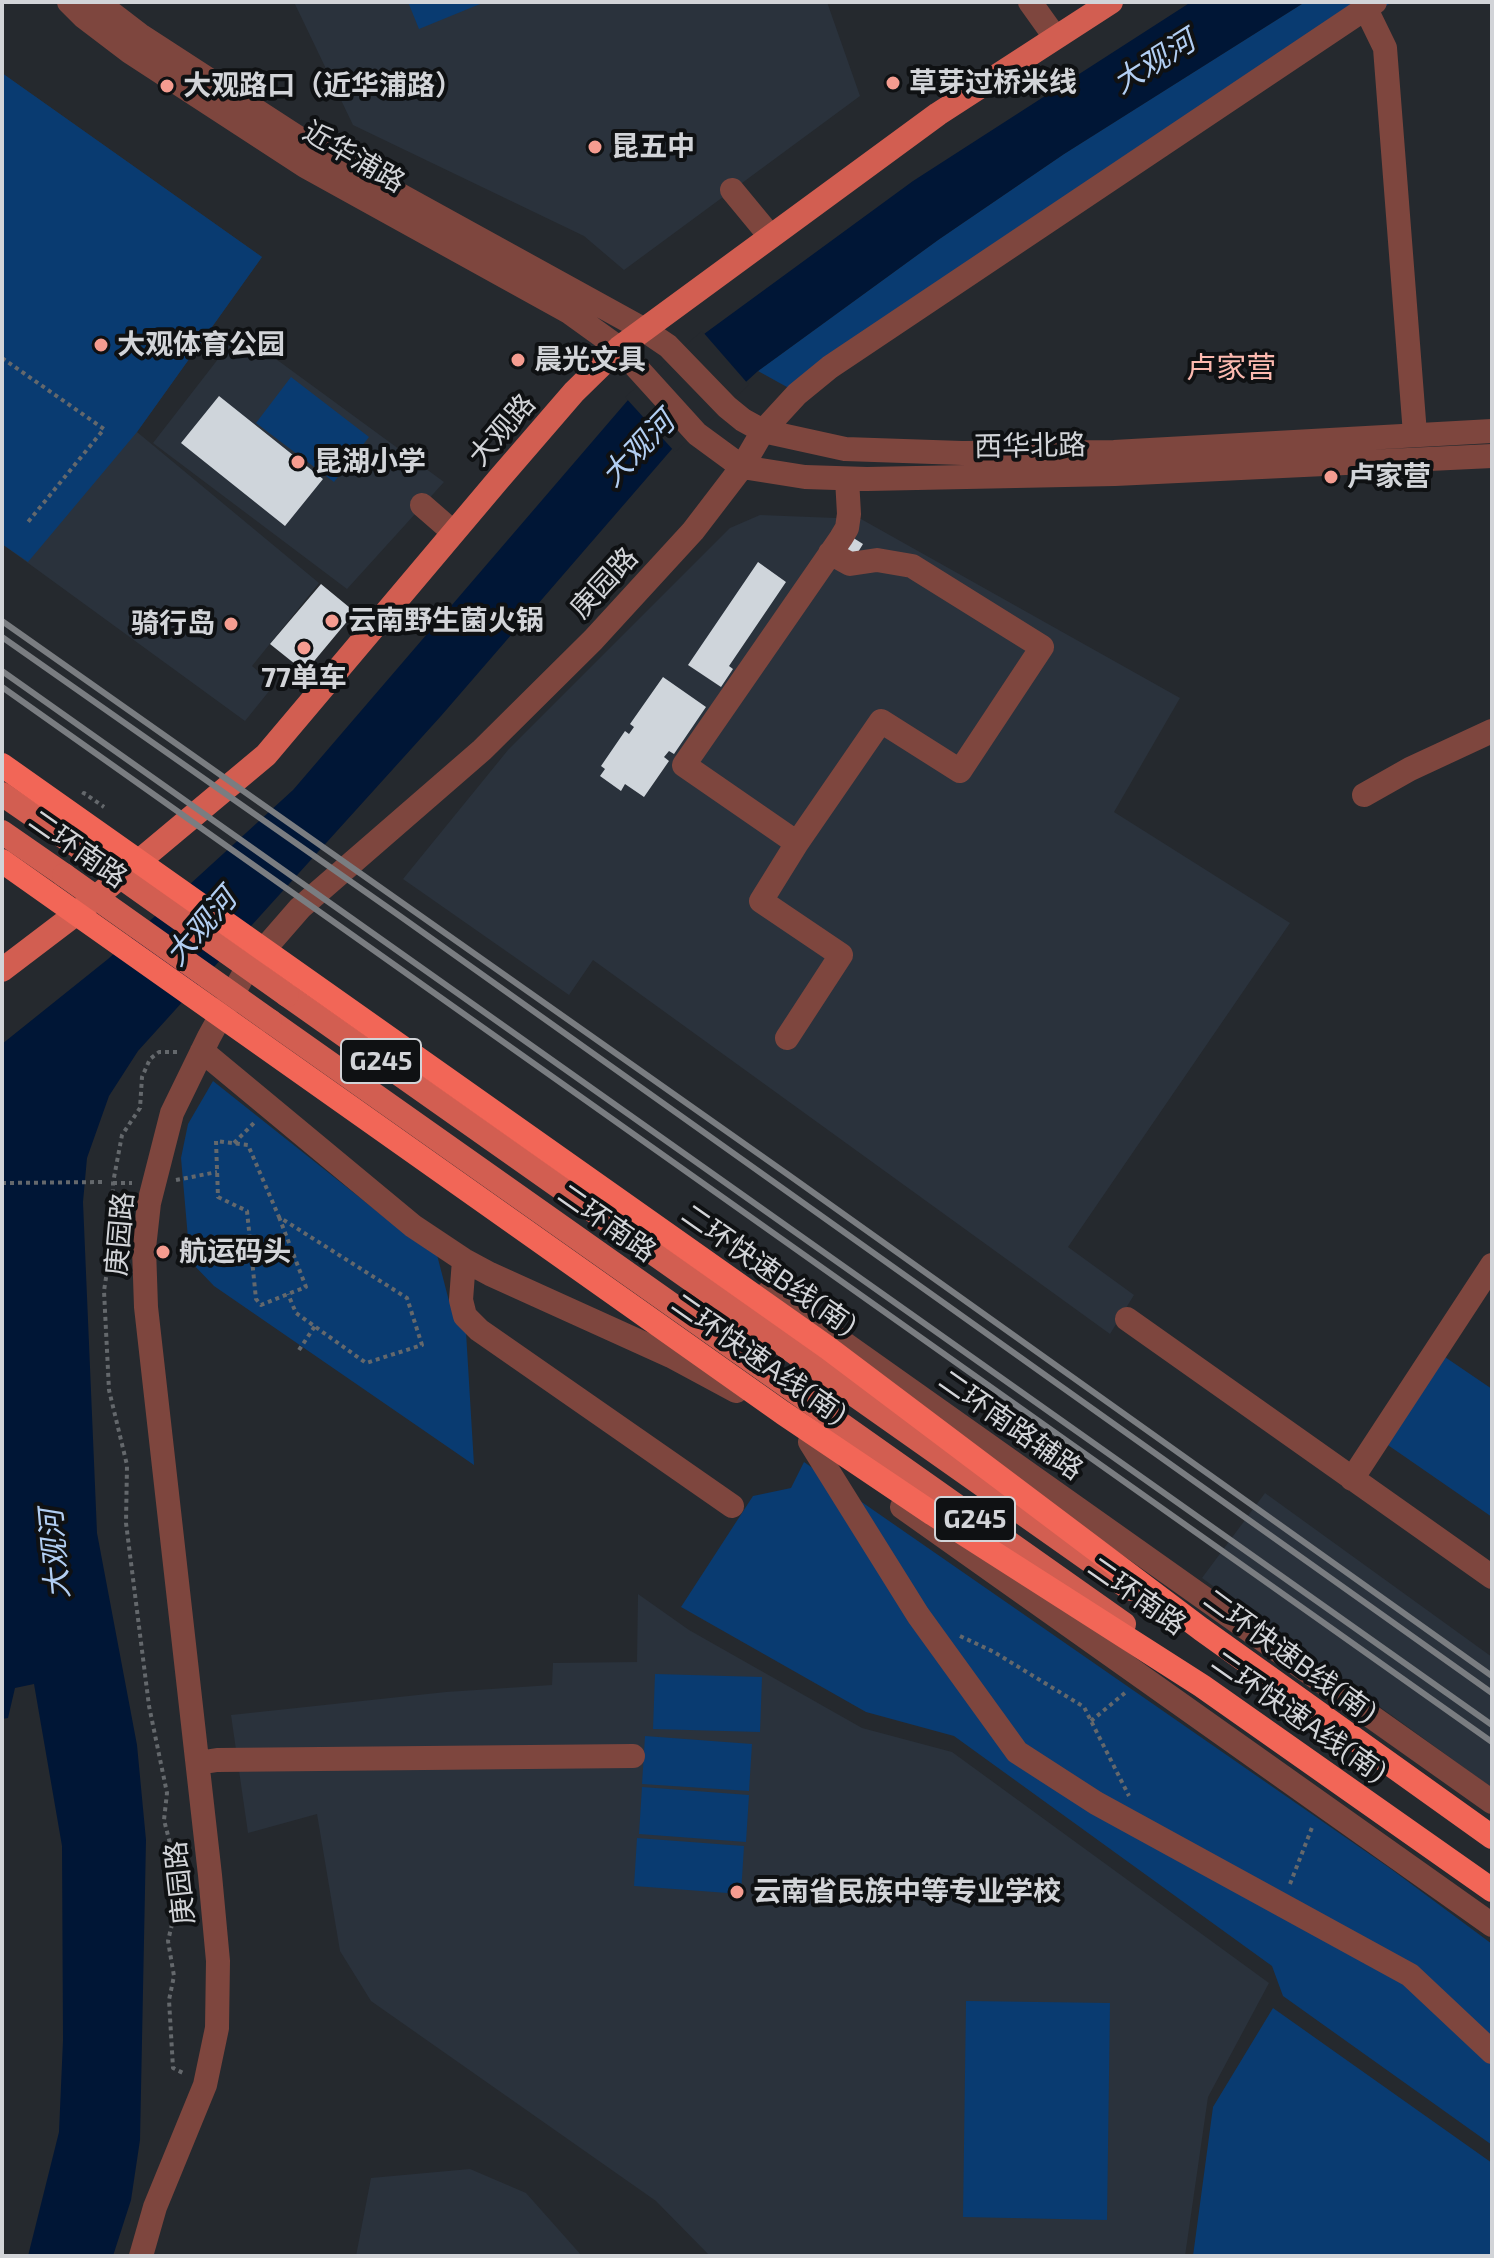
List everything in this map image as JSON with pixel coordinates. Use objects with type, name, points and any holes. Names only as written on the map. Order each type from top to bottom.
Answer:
[{"type":"highway","name":"二环快速B线(南)","points":[[2,765],[828,1348],[1201,1629],[1492,1837]]},
{"type":"highway","name":"二环快速A线(南)","points":[[2,861],[783,1413],[933,1514],[1193,1680],[1492,1890]]},
{"type":"main road","name":"大观路","points":[[2,970],[77,913],[266,755],[574,392],[619,348],[938,114],[1111,2]]},
{"type":"main road","name":"二环南路","points":[[2,794],[1492,1844]]},
{"type":"main road","name":"二环南路","points":[[2,832],[1492,1883]]},
{"type":"street","name":"近华浦路","points":[[69,2],[130,52],[305,166],[569,312],[619,348]]},
{"type":"street","name":"近华浦路","points":[[97,2],[140,35],[311,146],[643,329]]},
{"type":"street","points":[[1030,2],[1055,37]]},
{"type":"street","points":[[1370,5],[1385,48],[1415,434]]},
{"type":"street","name":"庚园路","points":[[141,2256],[155,2207],[205,2085],[217,2028],[218,1961],[146,1307],[144,1248],[153,1185],[172,1113],[246,970],[300,908],[504,728],[593,640],[693,531],[742,467],[763,431],[797,394],[830,367],[1370,5]]},
{"type":"street","points":[[732,190],[770,236]]},
{"type":"street","name":"西华北路","points":[[643,329],[676,354],[743,420],[763,431],[845,449],[962,453],[1114,452],[1492,431]]},
{"type":"street","name":"西华北路","points":[[619,348],[697,434],[742,467],[805,477],[847,479],[1115,474],[1492,456]]},
{"type":"street","points":[[797,843],[684,765],[847,528],[847,479]]},
{"type":"street","points":[[422,505],[453,532]]},
{"type":"street","points":[[787,1038],[841,955],[761,901],[797,843],[881,721],[960,771],[1042,647],[912,566],[877,560],[850,564],[830,553]]},
{"type":"street","points":[[1364,795],[1410,769],[1492,731]]},
{"type":"street","points":[[202,1051],[413,1226],[464,1260],[671,1356],[755,1402]]},
{"type":"street","name":"二环南路辅路","points":[[476,1128],[685,1243],[810,1320],[1492,1802]]},
{"type":"street","points":[[459,1155],[618,1292],[755,1402],[1492,1925]]},
{"type":"street","points":[[464,1260],[461,1300],[465,1316],[479,1330],[732,1506]]},
{"type":"street","points":[[1352,1479],[1492,1265]]},
{"type":"street","points":[[1127,1319],[1492,1577]]},
{"type":"street","points":[[810,1442],[918,1615],[1017,1752],[1096,1803],[1410,1975],[1492,2052]]},
{"type":"street","points":[[198,1763],[633,1756]]},
{"type":"path","points":[[2,358],[104,429],[28,522]]},
{"type":"path","points":[[84,793],[105,808]]},
{"type":"path","points":[[202,1051],[159,1052],[150,1059],[142,1077],[140,1108],[122,1135],[113,1183],[112,1238],[104,1291],[109,1390],[127,1465],[127,1538],[149,1706],[167,1793],[164,1820],[181,1886],[168,1941],[174,1976],[169,2000],[173,2068],[205,2085]]},
{"type":"path","points":[[234,1143],[269,1106]]},
{"type":"path","points":[[216,1141],[234,1143],[248,1145],[306,1287],[261,1305],[256,1299],[247,1211],[218,1197],[216,1141]]},
{"type":"path","points":[[153,1185],[217,1172]]},
{"type":"path","points":[[2,1183],[103,1182]]},
{"type":"path","points":[[279,1217],[407,1298],[422,1345],[366,1363],[296,1313],[288,1294]]},
{"type":"path","points":[[299,1350],[315,1326]]},
{"type":"path","points":[[956,1633],[994,1652],[1084,1707],[1146,1831]]},
{"type":"path","points":[[1091,1721],[1143,1677]]},
{"type":"path","points":[[1281,1905],[1322,1805]]},
{"type":"shaded area","name":"昆五中","points":[[294,2],[827,2],[860,96],[624,270],[584,236],[353,125]]},
{"type":"shaded area","points":[[408,2],[485,2],[419,29]]},
{"type":"shaded area","points":[[1305,2],[1392,2],[805,397],[758,371],[938,240],[1064,154]]},
{"type":"shaded area","name":"大观体育公园","points":[[2,73],[262,257],[137,432],[319,583],[252,666],[274,685],[245,721],[2,544]]},
{"type":"shaded area","name":"大观体育公园","points":[[2,73],[262,257],[137,432],[28,562],[2,544]]},
{"type":"shaded area","name":"昆湖小学","points":[[239,332],[444,482],[347,589],[153,443]]},
{"type":"shaded area","points":[[291,377],[369,437],[334,482],[256,423]]},
{"type":"shaded area","points":[[760,515],[861,519],[1180,698],[1114,812],[1290,923],[1068,1247],[1134,1295],[1110,1334],[593,960],[569,995],[403,879],[508,750],[730,528]]},
{"type":"shaded area","points":[[213,1081],[383,1216],[436,1251],[449,1301],[466,1332],[474,1465],[214,1286],[190,1261],[181,1158],[188,1124]]},
{"type":"shaded area","points":[[1442,1355],[1492,1389],[1492,1517],[1382,1441]]},
{"type":"shaded area","points":[[804,1462],[1391,1869],[1492,1944],[1492,2145],[1283,1996],[1272,1966],[954,1736],[866,1712],[681,1607],[753,1496],[791,1488]]},
{"type":"shaded area","points":[[1265,1493],[1492,1657],[1492,1788],[1202,1578]]},
{"type":"shaded area","name":"云南省民族中等专业学校","points":[[638,1594],[689,1630],[862,1728],[952,1752],[1269,1983],[1208,2097],[1185,2256],[710,2256],[656,2201],[371,2001],[340,1951],[317,1814],[248,1833],[231,1715],[446,1692],[552,1685],[553,1663],[637,1662]]},
{"type":"shaded area","points":[[655,1674],[762,1677],[760,1732],[653,1729]]},
{"type":"shaded area","points":[[645,1736],[752,1744],[749,1791],[642,1784]]},
{"type":"shaded area","points":[[642,1787],[749,1795],[746,1842],[639,1834]]},
{"type":"shaded area","points":[[637,1838],[744,1846],[741,1894],[634,1886]]},
{"type":"shaded area","points":[[966,2001],[1110,2003],[1107,2220],[963,2217]]},
{"type":"shaded area","points":[[1273,2008],[1492,2163],[1492,2256],[1193,2256],[1213,2107]]},
{"type":"shaded area","points":[[470,2169],[526,2193],[582,2256],[356,2256],[371,2178]]},
{"type":"water","name":"大观河","points":[[1191,2],[1305,2],[1064,154],[938,240],[758,371],[672,449],[441,716],[138,1051],[109,1096],[87,1158],[83,1202],[97,1533],[137,1745],[146,1840],[140,2140],[131,2200],[113,2256],[28,2256],[59,2132],[63,2040],[62,1846],[34,1684],[15,1688],[8,1718],[2,1719],[2,1044],[108,959],[293,790],[628,400],[704,334],[913,181]]},
{"type":"pier","points":[[702,331],[749,385],[675,452],[625,397]]},
{"type":"building","points":[[219,396],[323,479],[285,526],[181,443]]},
{"type":"building","points":[[836,527],[863,544],[855,557],[828,539]]},
{"type":"building","points":[[758,562],[786,582],[729,666],[733,669],[721,687],[688,665]]},
{"type":"building","points":[[321,584],[355,612],[305,672],[270,644]]},
{"type":"building","points":[[663,677],[706,707],[674,754],[669,751],[664,757],[669,761],[644,797],[625,784],[621,791],[600,776],[605,769],[601,766],[625,731],[629,734],[634,727],[630,724]]},
{"type":"railway","points":[[2,621],[790,1176],[1492,1676]]},
{"type":"railway","points":[[2,637],[397,914],[1492,1693]]},
{"type":"railway","points":[[2,671],[1492,1725]]},
{"type":"railway","points":[[2,687],[1492,1742]]},
{"type":"place","name":"草芽过桥米线","points":[[893,83]]},
{"type":"place","name":"大观路口（近华浦路）","points":[[167,86]]},
{"type":"place","name":"昆五中","points":[[595,147]]},
{"type":"place","name":"大观体育公园","points":[[101,345]]},
{"type":"place","name":"晨光文具","points":[[518,360]]},
{"type":"place","name":"昆湖小学","points":[[298,462]]},
{"type":"place","name":"卢家营","points":[[1331,477]]},
{"type":"place","name":"云南野生菌火锅","points":[[332,621]]},
{"type":"place","name":"骑行岛","points":[[231,624]]},
{"type":"place","name":"77单车","points":[[304,648]]},
{"type":"place","name":"航运码头","points":[[163,1252]]},
{"type":"place","name":"云南省民族中等专业学校","points":[[737,1892]]},
{"type":"district","name":"卢家营","points":[[1231,368]]}]
